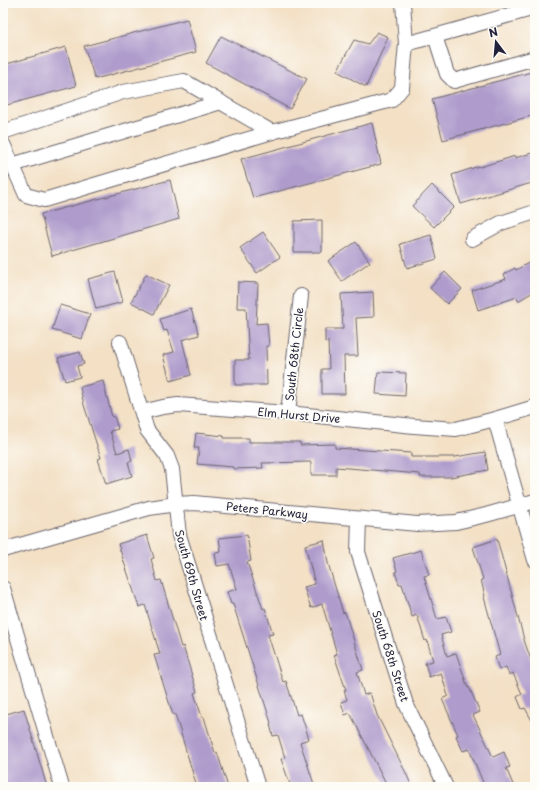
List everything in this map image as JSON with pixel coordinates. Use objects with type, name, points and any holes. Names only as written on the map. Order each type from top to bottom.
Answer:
[{"type":"street","points":[[3,144],[26,195],[44,200],[272,132],[392,100],[402,88],[406,44],[403,3]]},
{"type":"street","points":[[406,44],[535,8]]},
{"type":"street","points":[[435,36],[447,74],[454,81],[535,58]]},
{"type":"street","points":[[3,132],[123,92],[184,81],[272,132]]},
{"type":"street","points":[[12,165],[222,102]]},
{"type":"street","points":[[472,239],[501,223],[535,212]]},
{"type":"street","name":"South 68th Circle","points":[[288,413],[301,296]]},
{"type":"street","name":"South 69th Street","points":[[120,342],[147,430],[170,462],[174,477],[179,535],[258,787]]},
{"type":"street","name":"Elm Hurst Drive","points":[[142,412],[163,406],[178,405],[288,413],[456,429],[535,407]]},
{"type":"street","points":[[495,419],[535,560]]},
{"type":"street","name":"Peters Parkway","points":[[3,550],[149,508],[176,504],[194,503],[417,524],[456,522],[535,501]]},
{"type":"street","name":"South 68th Street","points":[[359,519],[358,552],[406,704],[446,787]]},
{"type":"street","points":[[3,588],[62,787]]},
{"type":"water","points":[[288,3],[322,3],[318,6],[305,8]]},
{"type":"building","points":[[187,19],[196,52],[95,79],[84,46]]},
{"type":"building","points":[[377,32],[388,37],[366,87],[337,71],[354,40],[368,44]]},
{"type":"building","points":[[221,36],[307,79],[290,109],[206,63]]},
{"type":"building","points":[[66,47],[76,86],[3,106],[3,65]]},
{"type":"building","points":[[535,71],[535,115],[443,140],[432,99]]},
{"type":"building","points":[[372,123],[381,164],[253,198],[241,159]]},
{"type":"building","points":[[535,152],[535,182],[461,204],[452,175],[515,156],[515,158]]},
{"type":"building","points":[[170,180],[179,219],[52,256],[41,214]]},
{"type":"building","points":[[432,185],[454,207],[434,227],[412,206]]},
{"type":"building","points":[[322,220],[322,252],[294,252],[294,221]]},
{"type":"building","points":[[263,232],[280,257],[257,273],[240,248]]},
{"type":"building","points":[[431,235],[437,259],[407,268],[400,244]]},
{"type":"building","points":[[356,242],[370,262],[342,281],[328,261]]},
{"type":"building","points":[[530,262],[535,270],[535,291],[518,301],[517,297],[478,310],[472,290],[506,279],[504,274],[515,268],[516,270]]},
{"type":"building","points":[[115,272],[123,302],[96,309],[88,279]]},
{"type":"building","points":[[445,272],[462,289],[447,304],[430,288]]},
{"type":"building","points":[[146,274],[169,285],[154,314],[131,302]]},
{"type":"building","points":[[238,282],[258,283],[256,324],[267,323],[269,346],[266,346],[267,385],[235,385],[235,360],[249,360],[246,308],[237,308]]},
{"type":"building","points":[[373,292],[374,317],[356,318],[358,356],[344,356],[345,394],[322,394],[322,369],[329,369],[328,341],[325,342],[325,329],[343,329],[341,294]]},
{"type":"building","points":[[60,305],[90,314],[82,339],[52,330]]},
{"type":"building","points":[[191,309],[199,335],[182,340],[191,375],[170,381],[163,355],[174,352],[167,330],[164,331],[160,319]]},
{"type":"building","points":[[80,352],[84,364],[77,366],[80,377],[65,381],[58,358]]},
{"type":"building","points":[[378,372],[406,373],[405,396],[376,394]]},
{"type":"building","points":[[103,381],[112,417],[114,416],[118,429],[110,431],[117,453],[129,449],[132,461],[128,462],[132,476],[106,484],[98,459],[101,458],[84,405],[80,387]]},
{"type":"building","points":[[196,433],[224,436],[224,438],[249,438],[249,442],[300,442],[300,445],[335,444],[335,448],[411,453],[411,457],[455,457],[485,452],[488,470],[451,477],[420,477],[420,474],[336,467],[336,475],[311,475],[311,462],[262,463],[263,468],[233,469],[233,467],[197,464],[199,448],[194,448]]},
{"type":"building","points":[[147,535],[154,558],[151,559],[157,581],[161,580],[181,647],[183,646],[197,692],[194,693],[202,717],[204,717],[215,753],[217,752],[228,787],[197,787],[175,714],[173,715],[154,655],[160,654],[145,605],[139,607],[118,544]]},
{"type":"building","points":[[247,535],[251,561],[247,562],[263,609],[265,608],[273,634],[268,635],[283,682],[286,681],[297,715],[301,714],[309,739],[300,742],[315,787],[291,787],[281,759],[285,758],[278,735],[273,736],[271,723],[233,604],[231,604],[227,592],[237,589],[229,564],[217,566],[215,553],[221,552],[219,538]]},
{"type":"building","points":[[497,539],[525,643],[535,671],[535,726],[525,708],[522,709],[517,697],[522,694],[513,673],[509,675],[506,667],[499,670],[495,657],[500,655],[484,597],[481,580],[483,579],[473,547]]},
{"type":"building","points":[[324,540],[328,563],[343,613],[345,612],[363,670],[357,672],[364,695],[370,693],[377,715],[412,787],[388,787],[350,713],[345,715],[341,702],[347,700],[344,690],[346,690],[334,655],[337,654],[322,604],[311,608],[304,587],[315,584],[305,545]]},
{"type":"building","points":[[421,550],[429,575],[424,576],[437,619],[446,617],[451,632],[441,635],[447,656],[456,653],[468,688],[469,687],[480,712],[473,715],[493,757],[504,752],[510,767],[506,768],[514,787],[485,787],[469,749],[463,751],[456,736],[458,735],[442,699],[448,696],[441,673],[429,677],[425,663],[433,661],[427,640],[425,641],[417,615],[412,617],[402,584],[399,584],[395,572],[397,571],[393,558]]},
{"type":"building","points":[[24,709],[47,787],[3,787],[3,715]]}]
